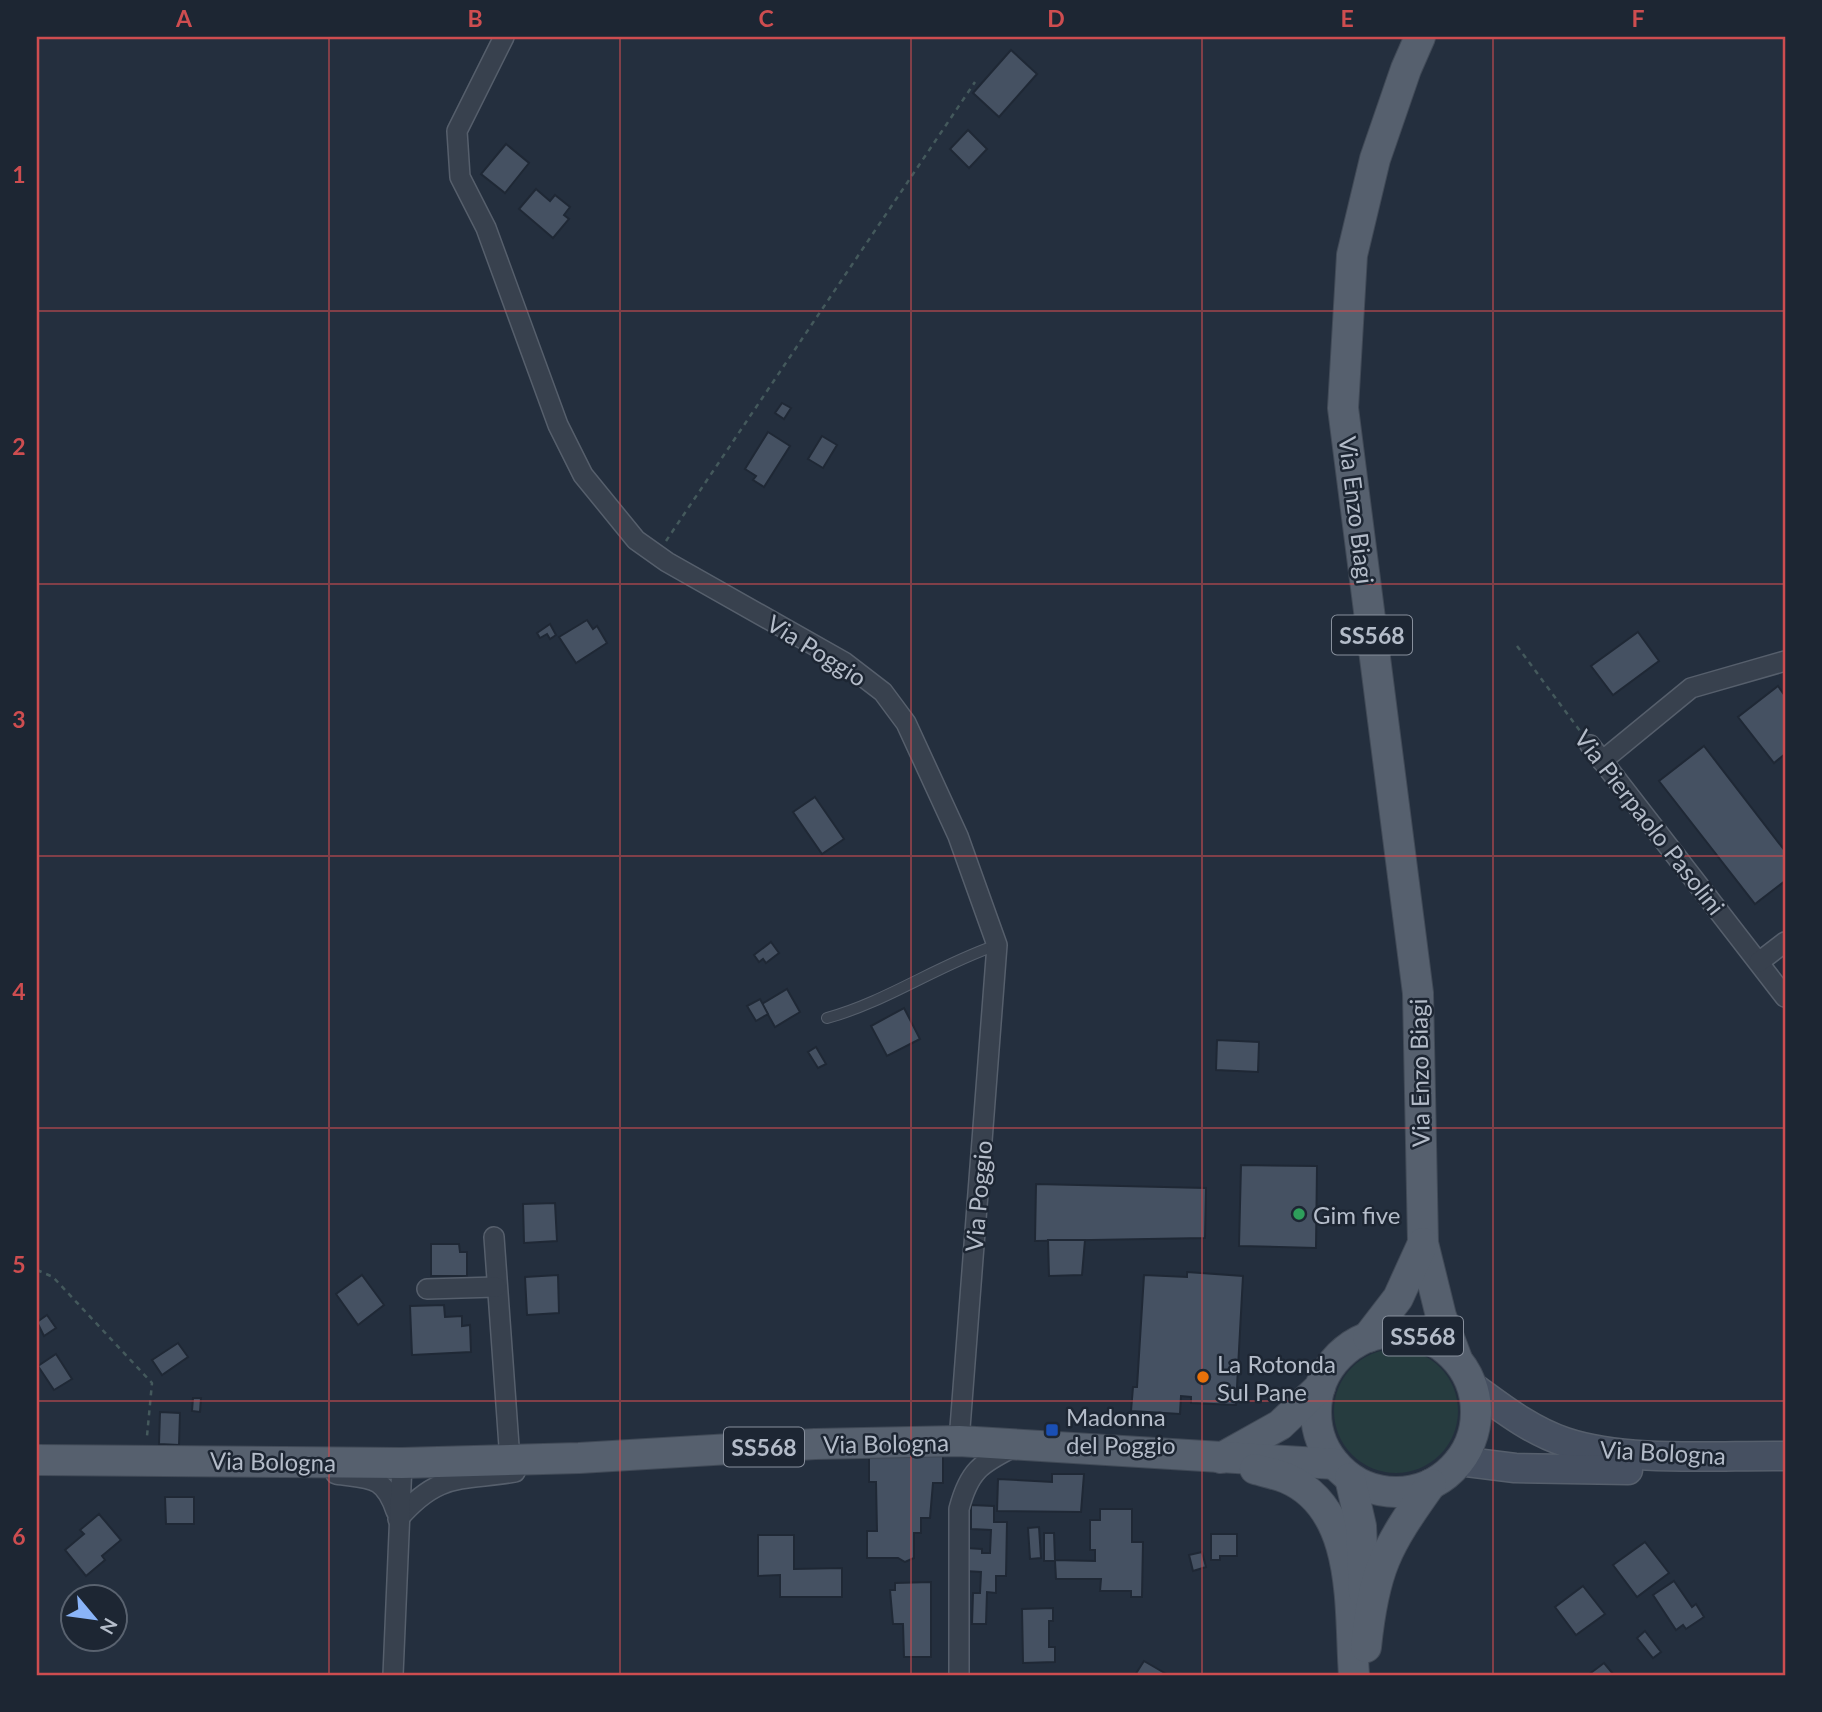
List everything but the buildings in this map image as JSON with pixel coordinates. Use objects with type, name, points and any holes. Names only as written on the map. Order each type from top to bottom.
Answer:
[{"type":"main road","name":"Via Enzo Biagi","points":[[1420,37],[1374,159],[1355,243],[1346,320],[1343,408],[1418,993],[1423,1243],[1441,1315],[1457,1359]]},
{"type":"main road","name":"Via Enzo Biagi","points":[[1368,1337],[1398,1298],[1423,1243]]},
{"type":"main road","name":"Via Bologna","points":[[1221,1458],[1280,1425],[1320,1387],[1339,1356],[1368,1337],[1384,1332],[1416,1334],[1438,1344],[1457,1359],[1473,1387],[1477,1413],[1472,1439],[1460,1461],[1431,1484],[1411,1491],[1390,1492],[1369,1488],[1342,1471],[1324,1447],[1317,1428],[1316,1407],[1320,1387]]},
{"type":"main road","name":"Via Bologna","points":[[1473,1387],[1521,1422],[1564,1442],[1606,1453],[1785,1457]]},
{"type":"main road","name":"Via Bologna","points":[[37,1460],[402,1463],[579,1458],[815,1444],[959,1441],[1221,1458],[1342,1471]]},
{"type":"main road","points":[[1221,1458],[1287,1478],[1310,1493],[1329,1514],[1347,1573],[1354,1675]]},
{"type":"main road","name":"Via Bologna","points":[[1460,1461],[1515,1468],[1785,1474]]},
{"type":"main road","points":[[1342,1471],[1361,1526],[1365,1562],[1362,1675]]},
{"type":"main road","points":[[1362,1675],[1371,1598],[1377,1573],[1387,1550],[1431,1484]]},
{"type":"street","name":"Via Poggio","points":[[504,37],[457,131],[460,177],[486,228],[558,425],[583,475],[636,540],[656,555],[844,662],[883,692],[906,723],[958,836],[997,945],[959,1441]]},
{"type":"street","points":[[1602,761],[1691,688],[1785,661]]},
{"type":"street","name":"Via Pierpaolo Pasolini","points":[[1590,745],[1785,997]]},
{"type":"street","points":[[1759,962],[1785,942]]},
{"type":"street","points":[[494,1237],[510,1460]]},
{"type":"street","points":[[427,1289],[496,1287]]},
{"type":"street","points":[[959,1675],[959,1509],[966,1482],[984,1463],[1018,1445]]},
{"type":"street","points":[[398,1519],[419,1495],[439,1483],[579,1458]]},
{"type":"street","points":[[227,1461],[375,1479],[389,1491],[398,1519]]},
{"type":"street","points":[[393,1675],[402,1463]]},
{"type":"lane","points":[[827,1018],[854,1011],[960,957],[997,945]]},
{"type":"path","points":[[656,555],[975,82]]},
{"type":"path","name":"Via Pierpaolo Pasolini","points":[[1517,646],[1590,745]]},
{"type":"path","points":[[37,1270],[53,1277],[152,1383],[145,1460]]},
{"type":"path","points":[[1785,1531],[1785,1675]]},
{"type":"green space","points":[[1396,1349],[1420,1354],[1440,1367],[1453,1387],[1458,1411],[1453,1435],[1440,1455],[1420,1468],[1396,1473],[1372,1468],[1352,1455],[1339,1435],[1334,1411],[1339,1387],[1352,1367],[1372,1354]]},
{"type":"place","name":"Gim five","points":[[1299,1214]]},
{"type":"place","name":"La Rotonda Sul Pane","points":[[1203,1377]]},
{"type":"place","name":"Madonna del Poggio","points":[[1052,1430]]}]
